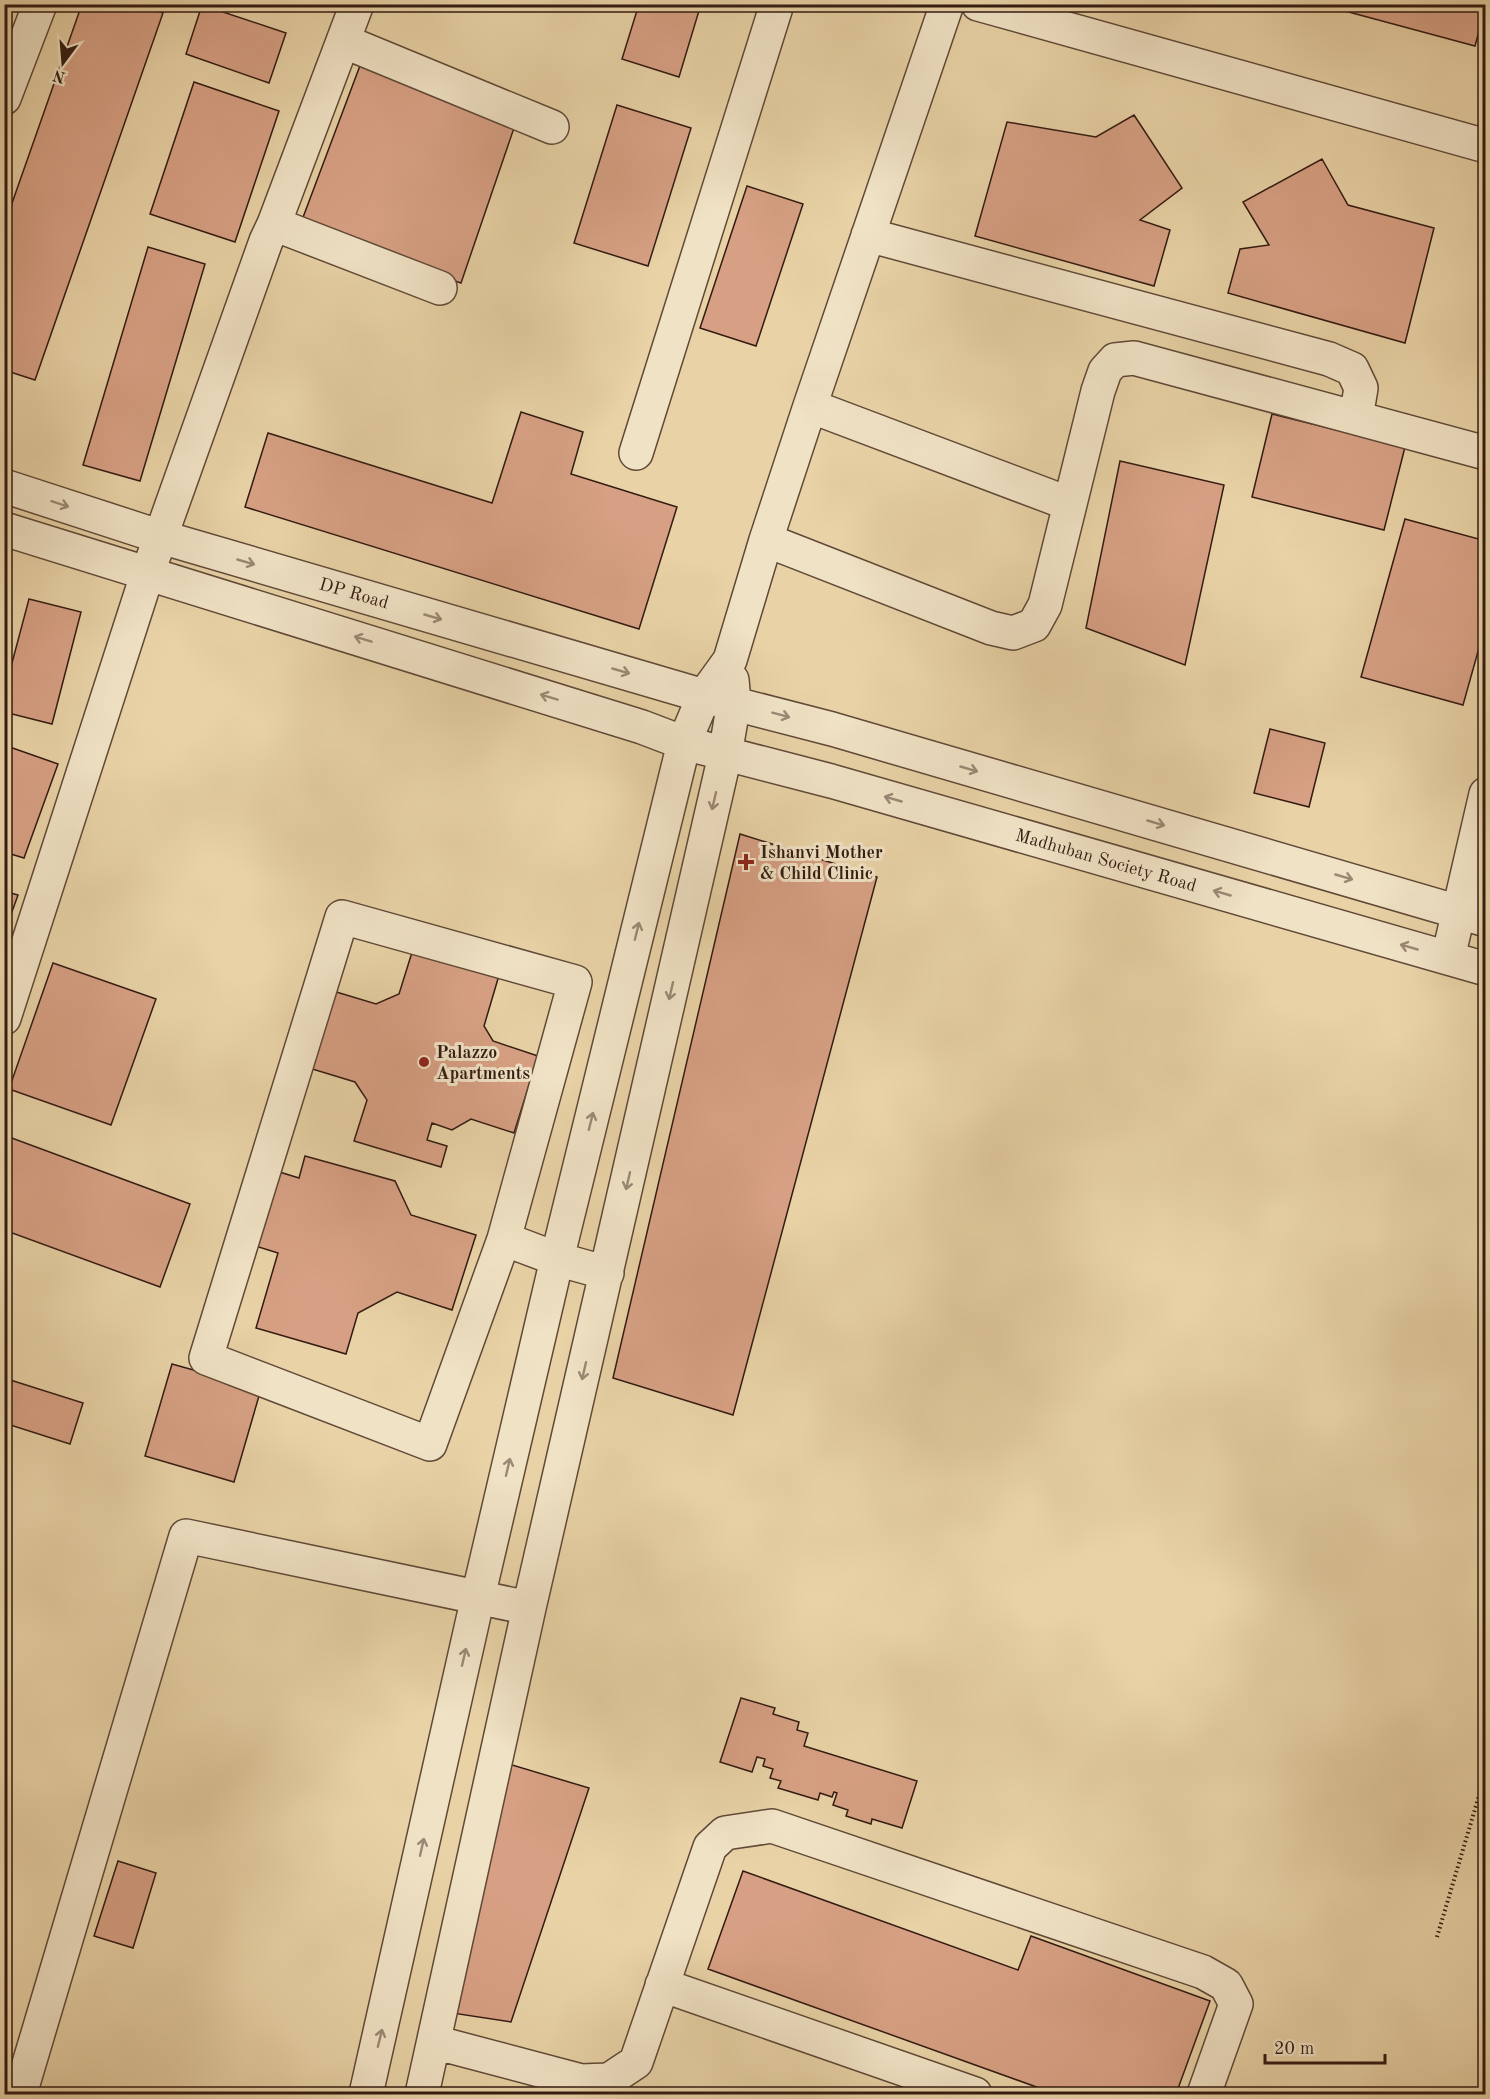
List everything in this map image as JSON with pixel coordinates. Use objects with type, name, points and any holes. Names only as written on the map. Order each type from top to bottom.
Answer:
[{"type":"street","points":[[4,98],[40,4]]},
{"type":"street","points":[[4,1018],[148,572],[266,241],[285,228],[326,142],[351,44],[357,4]]},
{"type":"street","points":[[636,453],[777,4]]},
{"type":"street","points":[[422,2094],[529,1608],[725,754],[719,699],[766,540],[947,4]]},
{"type":"street","points":[[978,4],[1485,146]]},
{"type":"street","points":[[351,44],[552,127]]},
{"type":"street","points":[[285,228],[351,44]]},
{"type":"street","points":[[285,228],[440,288]]},
{"type":"street","points":[[868,235],[1329,358],[1352,369],[1360,388],[1356,418]]},
{"type":"street","points":[[766,540],[992,628],[1013,633],[1034,625],[1045,605],[1098,391],[1106,371],[1115,360],[1134,358],[1485,453]]},
{"type":"street","points":[[810,406],[1070,504]]},
{"type":"street","name":"DP Road","points":[[4,486],[161,537],[1472,915]]},
{"type":"street","points":[[4,529],[642,727],[684,743]]},
{"type":"street","points":[[366,2094],[557,1259],[684,743],[719,699]]},
{"type":"street","name":"Madhuban Society Road","points":[[684,743],[831,781],[1485,969]]},
{"type":"street","points":[[1448,958],[1472,915],[1485,794]]},
{"type":"street","points":[[342,917],[575,982],[504,1239],[430,1444],[206,1358],[342,917]]},
{"type":"street","points":[[504,1239],[557,1259],[607,1273]]},
{"type":"street","points":[[20,2094],[186,1536],[529,1608]]},
{"type":"street","points":[[434,2042],[581,2081],[609,2080],[636,2062],[710,1847],[725,1833],[772,1826],[1203,1972],[1226,1985],[1236,2004],[1204,2094]]},
{"type":"street","points":[[662,1985],[975,2094]]},
{"type":"path","points":[[1437,1938],[1485,1772]]},
{"type":"building","points":[[82,4],[138,4],[163,13],[35,380],[4,370],[4,226]]},
{"type":"building","points":[[639,4],[701,4],[679,77],[622,59]]},
{"type":"building","points":[[1319,4],[1486,4],[1486,5],[1475,46]]},
{"type":"building","points":[[202,5],[286,33],[269,83],[186,54]]},
{"type":"building","points":[[361,63],[515,125],[461,283],[299,228]]},
{"type":"building","points":[[194,82],[279,111],[235,242],[150,214]]},
{"type":"building","points":[[617,105],[691,128],[648,266],[574,243]]},
{"type":"building","points":[[1134,115],[1182,188],[1140,220],[1170,230],[1154,286],[975,236],[1007,122],[1096,137]]},
{"type":"building","points":[[1322,159],[1348,205],[1434,228],[1405,343],[1228,293],[1240,249],[1269,245],[1243,202]]},
{"type":"building","points":[[747,186],[803,204],[756,346],[700,328]]},
{"type":"building","points":[[148,247],[205,264],[140,481],[83,465]]},
{"type":"building","points":[[521,412],[583,432],[571,474],[677,507],[639,629],[245,507],[268,433],[492,503]]},
{"type":"building","points":[[1272,414],[1405,447],[1384,530],[1252,497]]},
{"type":"building","points":[[1120,461],[1224,485],[1185,665],[1086,628]]},
{"type":"building","points":[[1405,519],[1486,541],[1486,623],[1463,705],[1361,677]]},
{"type":"building","points":[[29,599],[81,612],[52,724],[4,712],[4,693]]},
{"type":"building","points":[[1270,729],[1325,743],[1309,807],[1254,793]]},
{"type":"building","points":[[4,745],[58,764],[24,858],[4,852]]},
{"type":"building","points":[[740,834],[877,877],[733,1415],[613,1378]]},
{"type":"building","points":[[4,891],[18,895],[4,934]]},
{"type":"building","name":"Palazzo Apartments","points":[[414,946],[500,972],[484,1026],[493,1041],[538,1056],[514,1133],[471,1119],[452,1130],[432,1123],[427,1140],[447,1146],[441,1167],[354,1141],[367,1100],[355,1082],[309,1068],[333,991],[376,1004],[399,994]]},
{"type":"building","points":[[53,963],[156,999],[111,1125],[9,1089]]},
{"type":"building","points":[[9,1137],[190,1204],[160,1287],[4,1230],[4,1150]]},
{"type":"building","points":[[305,1156],[395,1181],[411,1215],[476,1235],[452,1310],[397,1292],[358,1313],[346,1354],[256,1328],[278,1253],[249,1244],[273,1170],[299,1178]]},
{"type":"building","points":[[172,1364],[261,1389],[234,1482],[145,1456]]},
{"type":"building","points":[[4,1378],[83,1403],[70,1444],[4,1423]]},
{"type":"building","points":[[741,1698],[775,1708],[773,1714],[799,1722],[797,1730],[808,1733],[804,1746],[917,1781],[902,1828],[872,1819],[871,1824],[846,1816],[848,1810],[833,1805],[837,1793],[834,1792],[832,1797],[820,1793],[818,1800],[778,1788],[781,1781],[770,1778],[773,1769],[763,1766],[765,1759],[757,1757],[752,1772],[720,1762]]},
{"type":"building","points":[[502,1762],[589,1788],[511,2022],[452,2013]]},
{"type":"building","points":[[118,1861],[156,1873],[133,1948],[94,1936]]},
{"type":"building","points":[[743,1871],[1018,1970],[1031,1936],[1210,2001],[1176,2094],[1056,2094],[708,1969]]},
{"type":"place","name":"Ishanvi Mother & Child Clinic","points":[[746,862]]},
{"type":"place","name":"Palazzo Apartments","points":[[424,1062]]}]
